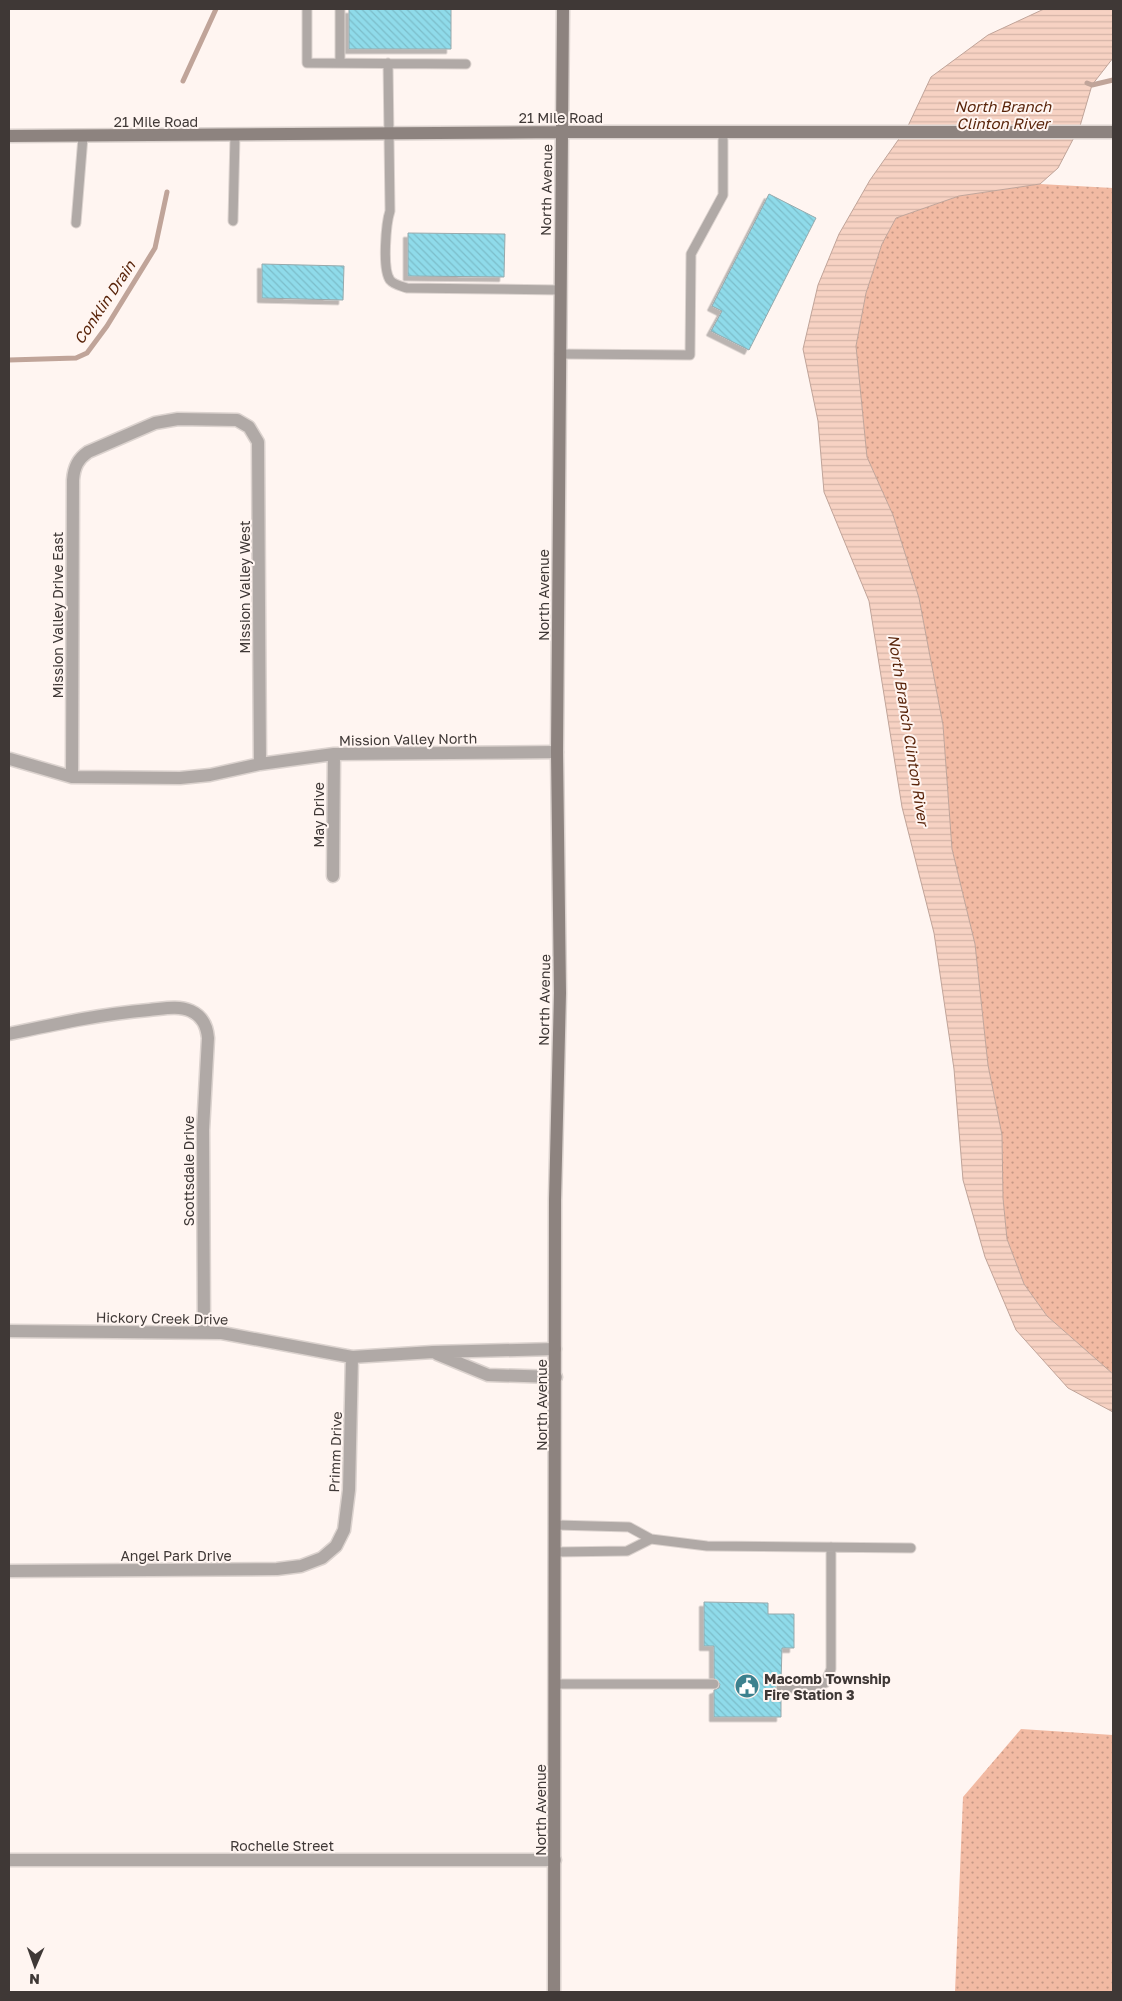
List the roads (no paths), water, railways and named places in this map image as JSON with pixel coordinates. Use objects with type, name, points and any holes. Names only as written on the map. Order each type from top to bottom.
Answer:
[{"type":"street","name":"North Avenue","points":[[554,1992],[555,1200],[560,993],[557,752],[563,9]]},
{"type":"street","name":"21 Mile Road","points":[[9,136],[235,136],[562,132],[1111,132]]},
{"type":"street","name":"Mission Valley West","points":[[82,456],[162,421],[237,420],[249,427],[253,432],[259,449],[260,764]]},
{"type":"street","name":"Mission Valley Drive East","points":[[72,777],[73,480],[75,468],[82,456]]},
{"type":"street","name":"Mission Valley North","points":[[10,759],[72,777],[197,777],[260,764],[334,754],[557,752]]},
{"type":"street","name":"May Drive","points":[[333,876],[334,754]]},
{"type":"street","name":"Scottsdale Drive","points":[[9,1034],[108,1013],[177,1008],[197,1014],[205,1024],[208,1038],[203,1130],[204,1332]]},
{"type":"street","name":"Hickory Creek Drive","points":[[9,1331],[204,1332],[240,1336],[352,1357],[433,1352],[555,1349]]},
{"type":"street","name":"Hickory Creek Drive","points":[[433,1352],[488,1375],[556,1377]]},
{"type":"street","name":"Primm Drive","points":[[336,1546],[344,1530],[348,1506],[352,1357]]},
{"type":"street","name":"Angel Park Drive","points":[[9,1571],[277,1569],[312,1563],[331,1553],[336,1546]]},
{"type":"street","name":"Rochelle Street","points":[[9,1860],[555,1860]]},
{"type":"lane","points":[[308,9],[307,63],[466,64]]},
{"type":"lane","points":[[340,9],[340,62]]},
{"type":"lane","points":[[388,63],[390,210],[387,222],[386,269],[389,280],[407,288],[560,290]]},
{"type":"lane","points":[[559,354],[690,356],[691,254],[723,195],[723,132]]},
{"type":"lane","points":[[233,221],[235,136]]},
{"type":"lane","points":[[76,223],[82,137]]},
{"type":"lane","points":[[556,1526],[628,1527],[651,1539],[707,1546],[911,1548]]},
{"type":"lane","points":[[556,1552],[627,1551],[651,1539]]},
{"type":"lane","points":[[781,1688],[810,1688],[825,1683],[831,1669],[831,1547]]},
{"type":"lane","points":[[555,1684],[714,1684]]},
{"type":"water","name":"North Branch Clinton River","points":[[1044,9],[1113,9],[1113,58],[1092,85],[1080,126],[1058,168],[1040,184],[959,196],[896,218],[882,244],[866,293],[856,346],[867,457],[893,515],[919,598],[943,725],[952,849],[975,944],[988,1065],[1002,1135],[1003,1198],[1007,1239],[1024,1284],[1047,1316],[1113,1374],[1113,1412],[1068,1388],[1016,1330],[985,1257],[963,1180],[954,1069],[934,933],[902,807],[869,601],[824,492],[818,421],[803,349],[818,285],[839,234],[870,180],[908,126],[931,77],[988,35]]},
{"type":"waterway","name":"Conklin Drain","points":[[183,81],[216,9]]},
{"type":"waterway","points":[[1087,83],[1092,85],[1113,80]]},
{"type":"waterway","name":"Conklin Drain","points":[[9,360],[76,358],[87,353],[107,326],[155,248],[167,192]]},
{"type":"place","name":"Macomb Township Fire Station 3","points":[[747,1686]]}]
